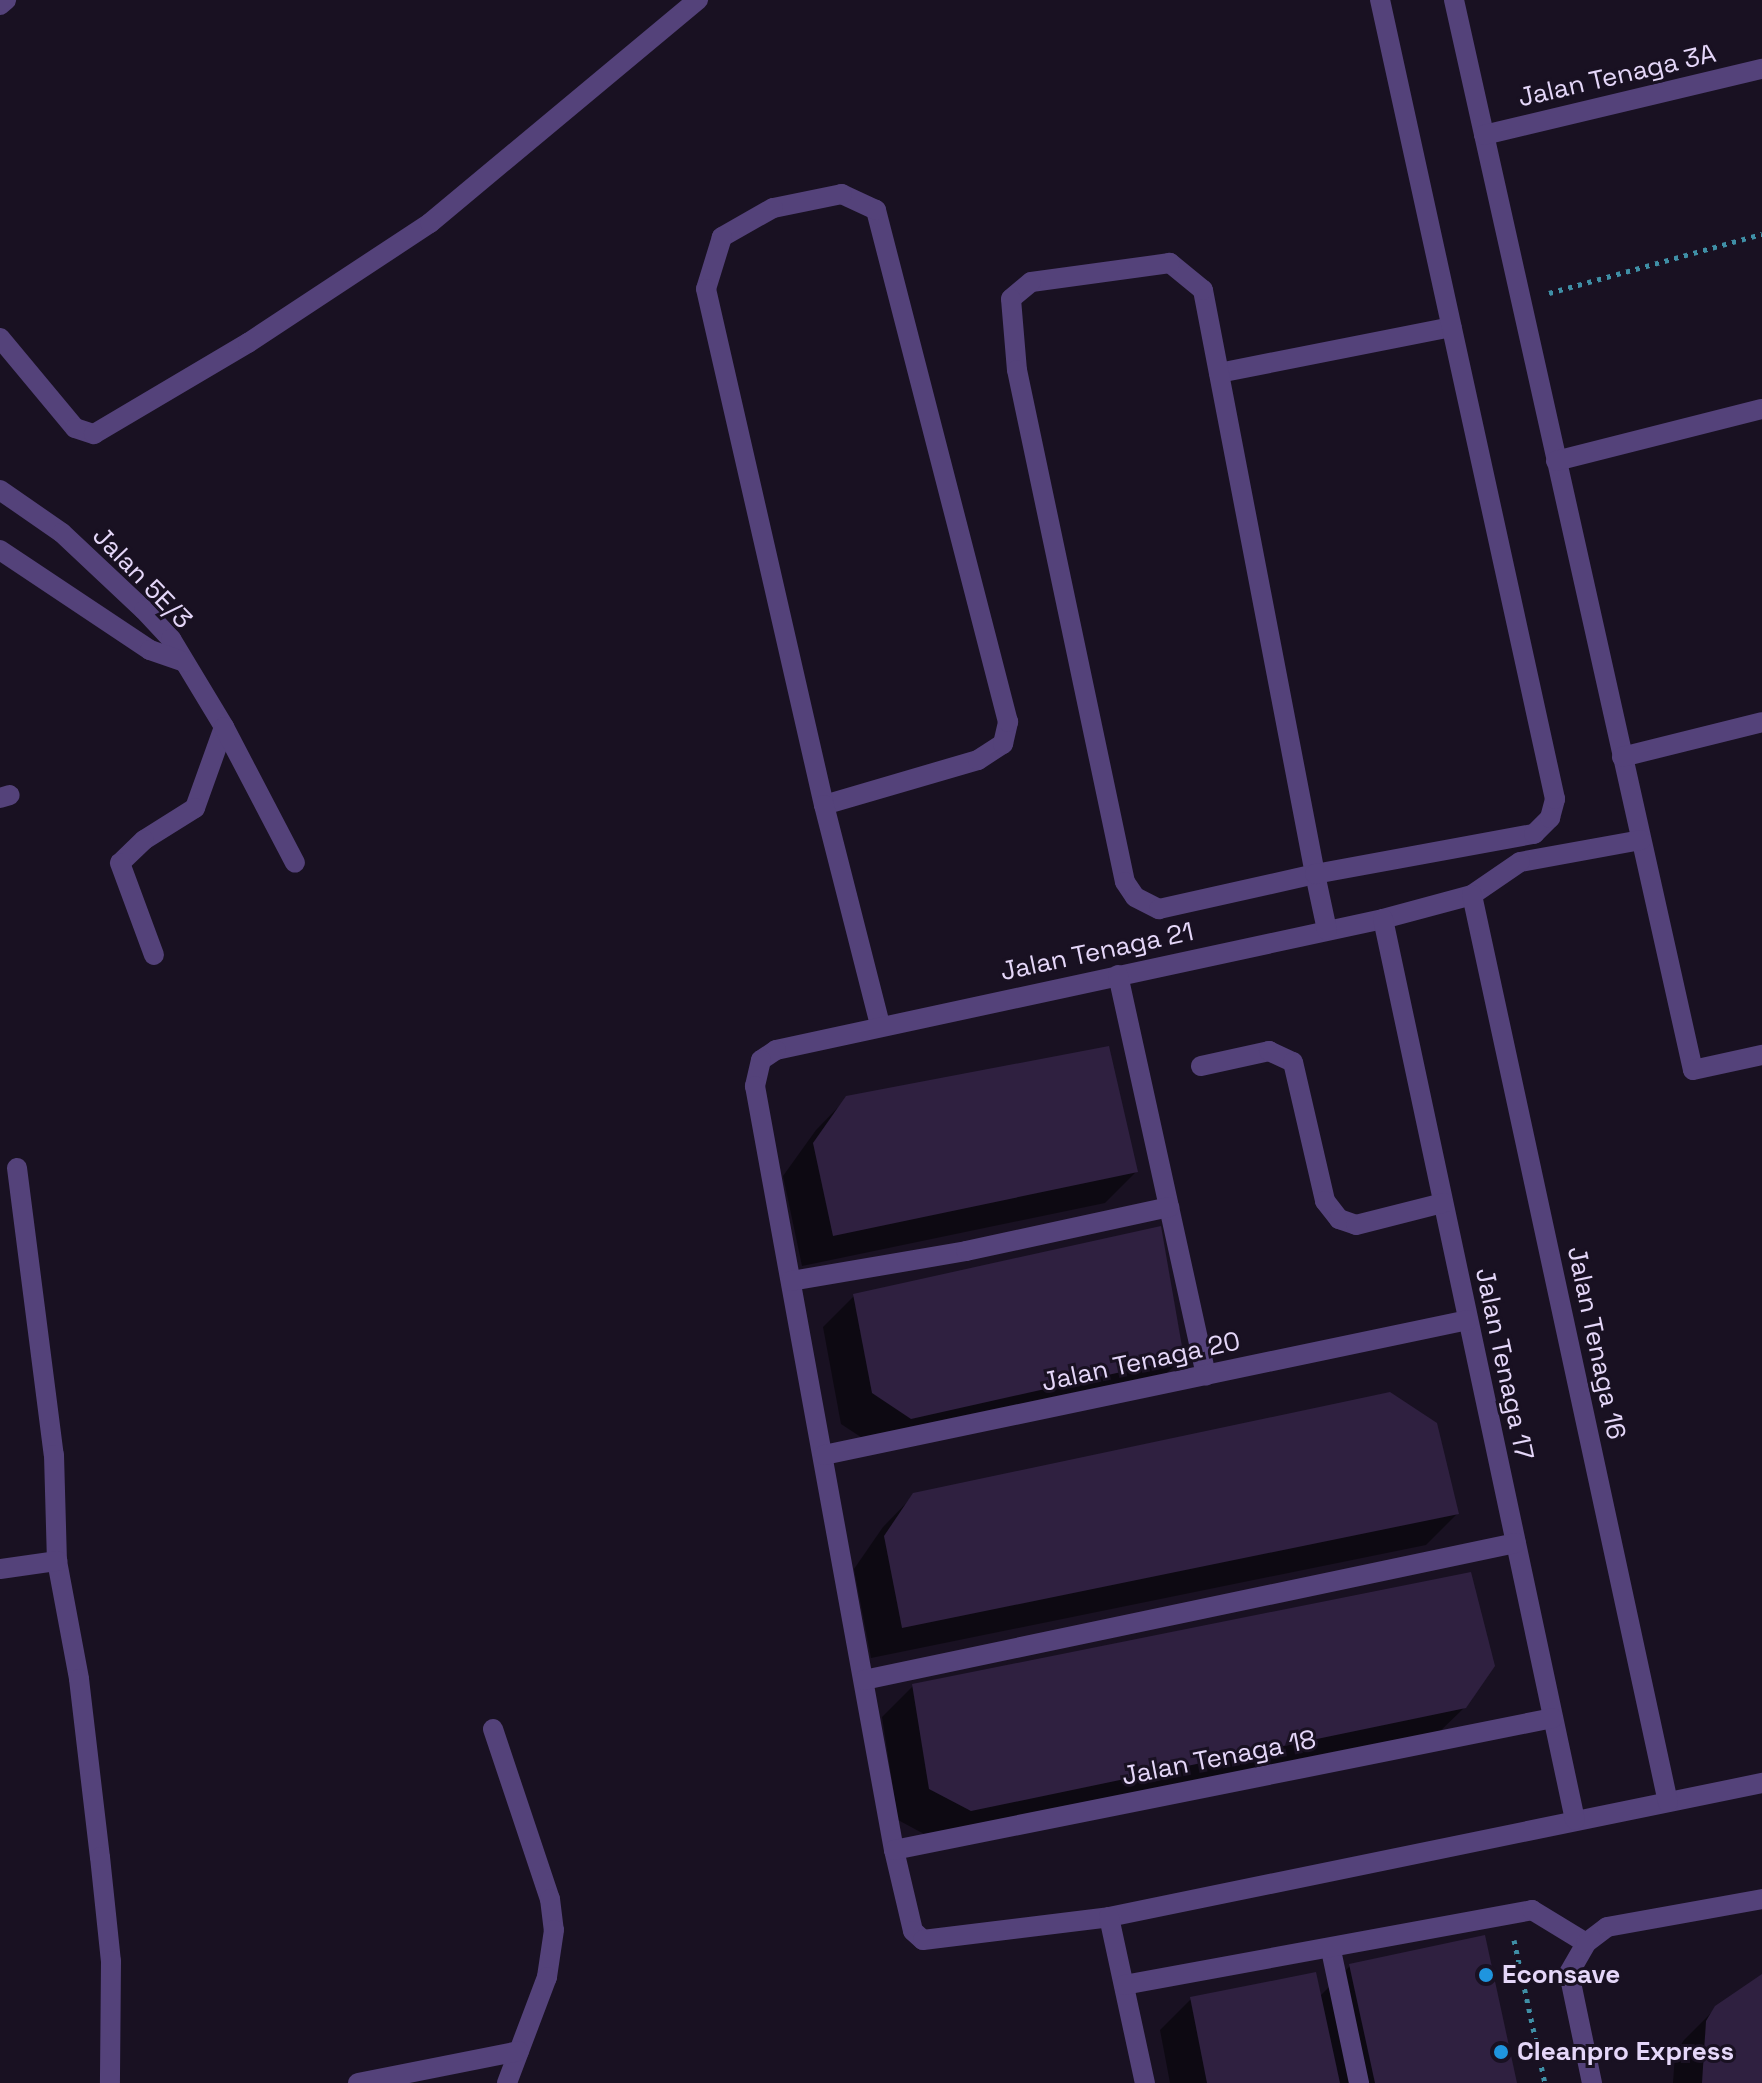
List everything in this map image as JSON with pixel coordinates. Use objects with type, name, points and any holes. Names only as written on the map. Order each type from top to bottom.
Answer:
[{"type":"street","points":[[0,5],[6,0]]},
{"type":"street","points":[[0,338],[75,428],[94,434],[248,343],[430,223],[698,0]]},
{"type":"street","points":[[1327,930],[1315,874],[1203,290],[1170,263],[1031,282],[1011,299],[1017,370],[1125,882],[1135,897],[1159,909],[1315,874],[1534,834],[1550,818],[1555,799],[1380,0]]},
{"type":"street","points":[[1454,0],[1693,1070],[1762,1055]]},
{"type":"street","name":"Jalan Tenaga 3A","points":[[1484,135],[1762,69]]},
{"type":"street","points":[[824,805],[978,760],[1003,744],[1008,722],[876,210],[842,194],[773,208],[722,237],[706,289],[824,805],[880,1024]]},
{"type":"street","points":[[1219,373],[1452,327]]},
{"type":"street","points":[[1556,461],[1762,409]]},
{"type":"street","name":"Jalan 5E/3","points":[[0,490],[62,533],[171,639],[184,662]]},
{"type":"street","name":"Jalan 5E/3","points":[[0,550],[150,650],[184,662]]},
{"type":"street","points":[[184,662],[224,727],[295,863]]},
{"type":"street","points":[[1622,757],[1762,722]]},
{"type":"street","points":[[154,955],[120,863],[144,840],[195,808],[224,727]]},
{"type":"street","name":"Jalan Tenaga 21","points":[[791,1281],[755,1086],[761,1060],[776,1050],[880,1024],[1383,919],[1472,895],[1520,862],[1641,840]]},
{"type":"street","name":"Jalan Tenaga 16","points":[[1472,895],[1668,1802]]},
{"type":"street","name":"Jalan Tenaga 17","points":[[1383,919],[1575,1820]]},
{"type":"street","points":[[1118,975],[1206,1375]]},
{"type":"street","points":[[1201,1066],[1269,1051],[1293,1062],[1325,1201],[1339,1219],[1356,1225],[1443,1203]]},
{"type":"street","points":[[17,1168],[54,1455],[57,1561],[79,1679],[102,1872],[111,1961],[110,2083]]},
{"type":"street","points":[[1169,1207],[966,1251],[791,1281],[894,1850],[913,1931],[923,1940],[1109,1917],[1762,1783]]},
{"type":"street","name":"Jalan Tenaga 20","points":[[824,1455],[1468,1320]]},
{"type":"street","points":[[864,1680],[1516,1543]]},
{"type":"street","points":[[0,1569],[57,1561]]},
{"type":"street","name":"Jalan Tenaga 18","points":[[894,1850],[1553,1718]]},
{"type":"street","points":[[493,1729],[550,1899],[554,1930],[547,1977],[507,2083]]},
{"type":"street","points":[[1592,2083],[1569,1973],[1586,1943],[1607,1927],[1762,1899]]},
{"type":"street","points":[[1124,1985],[1331,1950],[1532,1910],[1586,1943]]},
{"type":"street","points":[[1109,1917],[1145,2083]]},
{"type":"street","points":[[1331,1950],[1359,2083]]},
{"type":"street","points":[[358,2083],[519,2051]]},
{"type":"path","points":[[1521,301],[1762,234]]},
{"type":"path","points":[[1509,1915],[1545,2083]]},
{"type":"building","points":[[1109,1046],[1138,1172],[833,1236],[813,1143],[846,1096]]},
{"type":"building","points":[[1161,1226],[1184,1358],[911,1419],[872,1393],[853,1294]]},
{"type":"building","points":[[1390,1392],[1437,1423],[1459,1514],[902,1628],[884,1536],[913,1493]]},
{"type":"building","points":[[1471,1572],[1495,1666],[1466,1708],[971,1811],[929,1789],[912,1684]]},
{"type":"building","points":[[1485,1935],[1517,2083],[1375,2083],[1349,1964]]},
{"type":"building","points":[[1316,1972],[1340,2083],[1207,2083],[1190,1997]]},
{"type":"building","points":[[1762,1974],[1762,2083],[1702,2083],[1706,2021],[1715,2006]]},
{"type":"place","name":"Econsave","points":[[1486,1975]]},
{"type":"place","name":"Cleanpro Express","points":[[1501,2052]]}]
